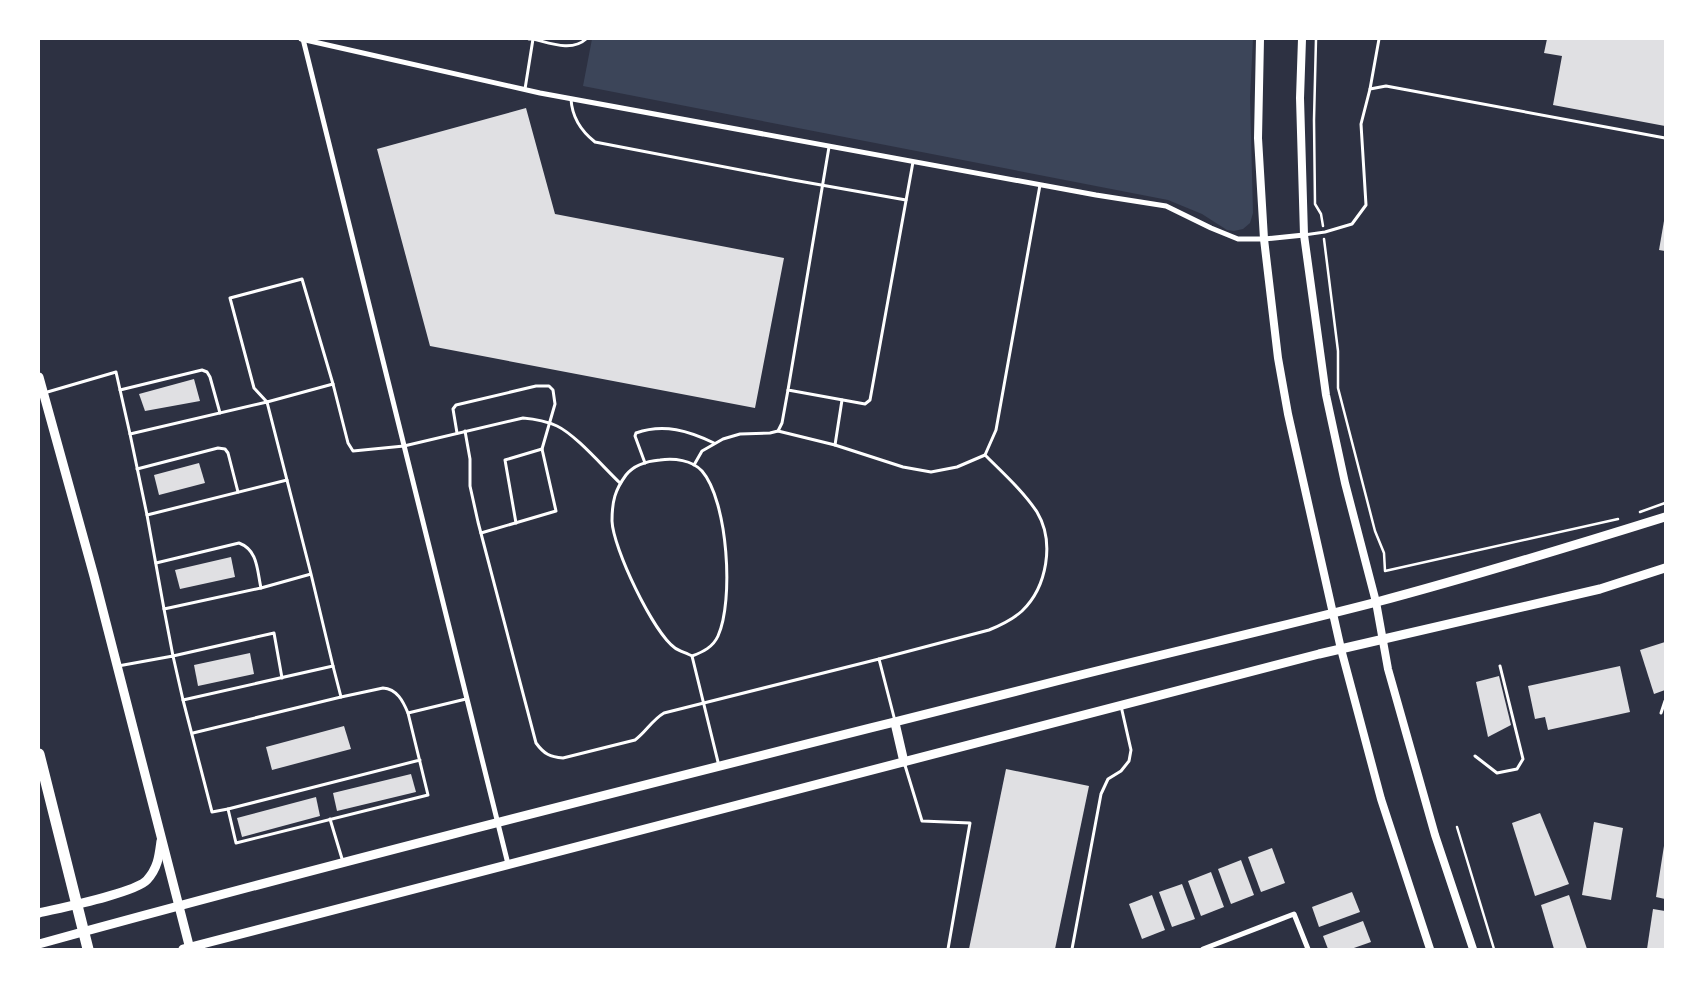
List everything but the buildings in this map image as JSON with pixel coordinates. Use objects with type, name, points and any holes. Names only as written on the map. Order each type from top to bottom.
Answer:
[{"type":"highway","points":[[39,754],[88,949]]},
{"type":"main road","points":[[39,377],[118,666],[162,836],[187,949],[508,864],[1341,649],[1600,589],[1665,568]]},
{"type":"main road","points":[[39,944],[497,823],[1376,602],[1593,540],[1665,517]]},
{"type":"main road","points":[[895,722],[904,762]]},
{"type":"main road","points":[[39,914],[130,890],[146,882],[157,865],[162,836]]},
{"type":"street","points":[[508,864],[302,39],[524,90],[829,147],[1166,206],[1238,239],[1264,239],[1304,235]]},
{"type":"street","points":[[1260,39],[1258,138],[1264,239],[1278,358],[1341,649],[1381,799],[1430,949]]},
{"type":"street","points":[[1302,39],[1300,98],[1304,235],[1326,395],[1345,483],[1376,602],[1388,669],[1435,835],[1473,949]]},
{"type":"street","points":[[1203,949],[1294,914],[1308,949]]},
{"type":"lane","points":[[529,39],[571,47],[580,44],[586,39]]},
{"type":"lane","points":[[524,90],[533,39]]},
{"type":"lane","points":[[1304,235],[1325,232],[1352,224],[1366,204],[1361,124],[1370,89],[1379,39]]},
{"type":"lane","points":[[1370,89],[1386,86],[1665,138]]},
{"type":"lane","points":[[571,99],[571,110],[581,128],[595,142],[822,186],[906,200]]},
{"type":"lane","points":[[778,431],[782,423],[788,390],[829,147]]},
{"type":"lane","points":[[788,390],[865,404],[870,400],[913,162]]},
{"type":"lane","points":[[694,465],[702,451],[723,439],[740,434],[778,431],[835,445],[903,468],[931,472],[957,468],[985,455],[996,430],[1040,185]]},
{"type":"lane","points":[[341,697],[267,402],[254,388],[230,298],[302,279],[348,443],[354,451],[404,446],[523,418],[540,420],[558,427],[573,437],[620,483]]},
{"type":"lane","points":[[120,390],[202,370],[207,372],[210,377],[220,413]]},
{"type":"lane","points":[[43,393],[116,372],[147,516],[173,656],[212,812],[420,760]]},
{"type":"lane","points":[[130,434],[267,402],[333,384]]},
{"type":"lane","points":[[457,432],[453,409],[456,405],[536,386],[549,386],[553,390],[555,404],[542,449],[556,511],[481,533]]},
{"type":"lane","points":[[835,445],[842,400]]},
{"type":"lane","points":[[645,463],[635,436],[636,433],[644,430],[670,428],[683,430],[695,433],[715,444]]},
{"type":"lane","points":[[465,431],[470,459],[470,486],[536,743],[542,752],[552,758],[563,758],[634,740],[642,735],[655,718],[664,713],[879,659],[989,630],[1004,624],[1022,610],[1036,592],[1045,570],[1047,548],[1044,530],[1038,514],[1027,498],[985,455]]},
{"type":"lane","points":[[137,469],[218,448],[225,449],[228,453],[238,492]]},
{"type":"lane","points":[[516,523],[504,460],[542,449]]},
{"type":"lane","points":[[665,459],[694,465],[702,472],[710,484],[716,500],[724,538],[727,569],[724,620],[718,638],[706,651],[692,656],[675,648],[658,630],[645,607],[619,552],[612,522],[613,503],[620,483],[629,472],[645,463],[665,459]]},
{"type":"lane","points":[[147,516],[287,480]]},
{"type":"lane","points":[[156,562],[239,543],[248,546],[253,553],[261,588]]},
{"type":"lane","points":[[164,610],[261,588],[311,574]]},
{"type":"lane","points":[[118,666],[274,634],[282,678]]},
{"type":"lane","points":[[692,656],[719,767]]},
{"type":"lane","points":[[879,659],[895,722]]},
{"type":"lane","points":[[183,700],[333,666]]},
{"type":"lane","points":[[1475,756],[1497,773],[1516,769],[1523,759],[1500,666]]},
{"type":"lane","points":[[193,733],[382,688],[389,688],[400,698],[408,713],[428,795],[236,843],[228,809]]},
{"type":"lane","points":[[408,713],[466,699]]},
{"type":"lane","points":[[1661,713],[1665,701]]},
{"type":"lane","points":[[1072,949],[1101,794],[1108,779],[1122,771],[1129,762],[1131,750],[1121,706]]},
{"type":"lane","points":[[904,762],[922,821],[970,823],[948,949]]},
{"type":"lane","points":[[330,819],[344,863]]},
{"type":"path","points":[[1316,39],[1314,120],[1315,204],[1321,214],[1322,223]]},
{"type":"path","points":[[1325,251],[1338,351],[1338,388],[1375,531],[1384,554],[1384,571],[1621,518]]},
{"type":"path","points":[[1639,512],[1665,503]]},
{"type":"path","points":[[1457,827],[1494,949]]},
{"type":"shaded area","points":[[592,39],[1253,39],[1250,97],[1253,213],[1250,223],[1243,229],[1227,230],[1202,214],[1168,200],[583,86]]}]
